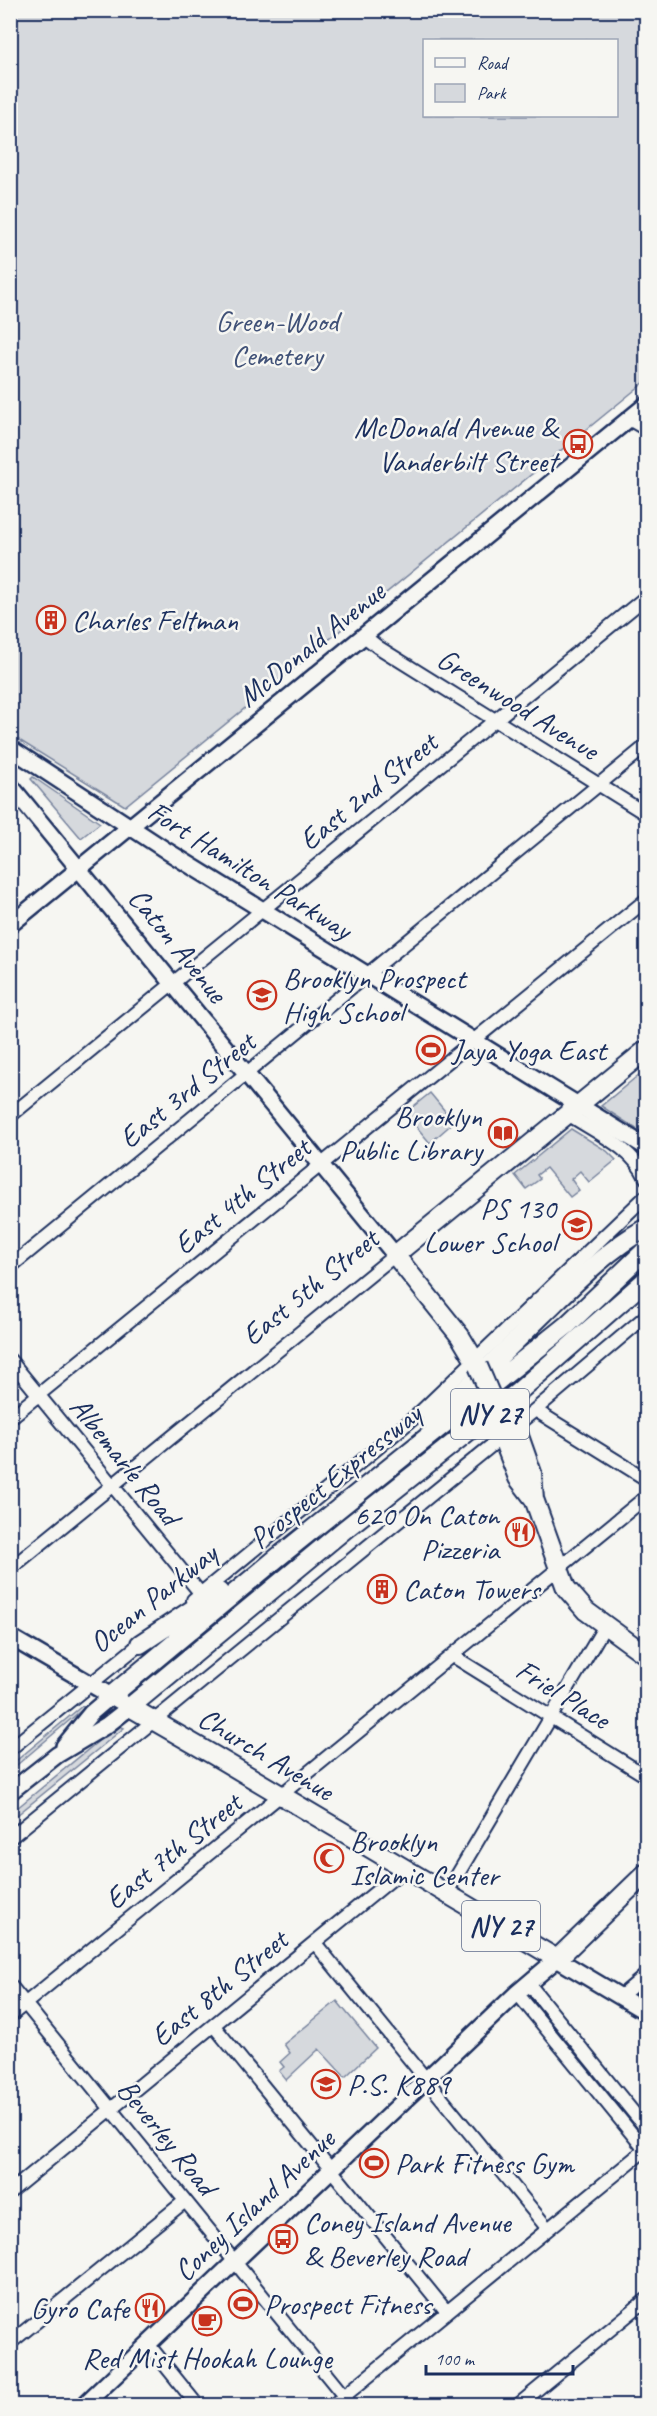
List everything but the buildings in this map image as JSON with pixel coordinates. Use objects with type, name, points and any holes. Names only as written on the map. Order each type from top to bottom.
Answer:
[{"type":"highway","name":"East 5th Street","points":[[395,1255],[646,1050]]},
{"type":"highway","points":[[390,1468],[411,1437],[460,1395],[612,1250],[646,1229]]},
{"type":"highway","name":"Prospect Expressway","points":[[111,1696],[277,1558],[567,1325],[646,1250]]},
{"type":"highway","name":"Caton Avenue","points":[[395,1255],[460,1336],[477,1363],[505,1427],[519,1436],[532,1473],[534,1499],[566,1587],[577,1603],[646,1655]]},
{"type":"highway","name":"Prospect Expressway","points":[[130,1707],[334,1538],[518,1392],[640,1290],[646,1280]]},
{"type":"highway","points":[[140,1644],[207,1601],[256,1565],[277,1558]]},
{"type":"highway","name":"Caton Avenue","points":[[606,1624],[646,1641]]},
{"type":"highway","name":"Church Avenue","points":[[130,1707],[557,1959]]},
{"type":"highway","name":"Coney Island Avenue","points":[[557,1959],[646,1873]]},
{"type":"main road","name":"McDonald Avenue","points":[[10,925],[646,405]]},
{"type":"main road","name":"Fort Hamilton Parkway","points":[[10,748],[263,910],[473,1040],[574,1111],[646,1147]]},
{"type":"main road","name":"Caton Avenue","points":[[10,785],[395,1255]]},
{"type":"main road","name":"Church Avenue","points":[[10,1637],[130,1707]]},
{"type":"main road","name":"Ocean Parkway","points":[[57,1755],[91,1713],[111,1696]]},
{"type":"main road","name":"Ocean Parkway","points":[[10,1792],[57,1755],[107,1725],[130,1707]]},
{"type":"main road","name":"Church Avenue","points":[[557,1959],[646,2012]]},
{"type":"main road","name":"Coney Island Avenue","points":[[83,2406],[557,1959]]},
{"type":"street","points":[[629,419],[646,429]]},
{"type":"street","name":"East 2nd Street","points":[[10,1116],[646,597]]},
{"type":"street","name":"Greenwood Avenue","points":[[364,636],[646,814]]},
{"type":"street","name":"East 3rd Street","points":[[10,1267],[646,746]]},
{"type":"street","name":"East 4th Street","points":[[10,1418],[646,900]]},
{"type":"street","points":[[574,1111],[623,1150],[642,1170],[646,1178]]},
{"type":"street","name":"Ocean Parkway","points":[[10,1749],[415,1417],[477,1363],[646,1196]]},
{"type":"street","name":"East 5th Street","points":[[10,1569],[395,1255]]},
{"type":"street","points":[[10,1838],[505,1427],[535,1410],[646,1316]]},
{"type":"street","name":"Albemarle Road","points":[[10,1360],[201,1594]]},
{"type":"street","points":[[535,1410],[646,1479]]},
{"type":"street","name":"East 7th Street","points":[[10,2016],[646,1497]]},
{"type":"street","points":[[446,1894],[606,1624]]},
{"type":"street","name":"Friel Place","points":[[453,1656],[646,1776]]},
{"type":"street","name":"East 8th Street","points":[[10,2192],[404,1869]]},
{"type":"street","points":[[315,1943],[548,2229]]},
{"type":"street","points":[[621,1996],[646,1975]]},
{"type":"street","name":"Beverley Road","points":[[10,1985],[348,2401]]},
{"type":"street","points":[[523,1989],[547,2005],[646,2128]]},
{"type":"street","points":[[332,2406],[348,2401],[447,2312],[646,2150],[535,2015],[523,1989]]},
{"type":"street","points":[[535,2015],[547,2005]]},
{"type":"street","points":[[214,2026],[447,2312]]},
{"type":"street","points":[[10,2343],[185,2201]]},
{"type":"street","points":[[517,2406],[646,2300]]},
{"type":"street","points":[[148,2344],[198,2406]]},
{"type":"green space","name":"Green-Wood Cemetery","points":[[10,11],[646,11],[646,381],[125,806],[11,735]]},
{"type":"green space","points":[[33,777],[100,823],[81,838],[31,779]]},
{"type":"green space","points":[[646,1069],[646,1124],[641,1132],[601,1106]]},
{"type":"green space","points":[[430,1093],[454,1122],[430,1143],[405,1113]]},
{"type":"green space","points":[[571,1129],[607,1151],[616,1160],[589,1182],[580,1171],[571,1179],[579,1190],[570,1197],[546,1168],[537,1175],[540,1179],[526,1189],[515,1175]]},
{"type":"green space","points":[[82,1706],[84,1708],[11,1770],[11,1765]]},
{"type":"green space","points":[[118,1725],[124,1728],[11,1820],[11,1813]]},
{"type":"green space","points":[[337,2001],[376,2048],[345,2077],[319,2049],[286,2080],[279,2071],[284,2067],[280,2062],[290,2053],[284,2044]]},
{"type":"place","name":"McDonald Avenue & Vanderbilt Street","points":[[578,444]]},
{"type":"place","name":"Charles Feltman","points":[[51,620]]},
{"type":"place","name":"Brooklyn Prospect High School","points":[[262,995]]},
{"type":"place","name":"Jaya Yoga East","points":[[431,1050]]},
{"type":"place","name":"Brooklyn Public Library","points":[[503,1133]]},
{"type":"place","name":"PS 130 Lower School","points":[[577,1225]]},
{"type":"place","name":"620 On Caton Pizzeria","points":[[520,1532]]},
{"type":"place","name":"Caton Towers","points":[[382,1589]]},
{"type":"place","name":"Brooklyn Islamic Center","points":[[329,1858]]},
{"type":"place","name":"P.S. K889","points":[[326,2084]]},
{"type":"place","name":"Park Fitness Gym","points":[[374,2163]]},
{"type":"place","name":"Coney Island Avenue & Beverley Road","points":[[283,2239]]},
{"type":"place","name":"Prospect Fitness","points":[[243,2304]]},
{"type":"place","name":"Gyro Cafe","points":[[150,2308]]},
{"type":"place","name":"Red Mist Hookah Lounge","points":[[207,2321]]}]
